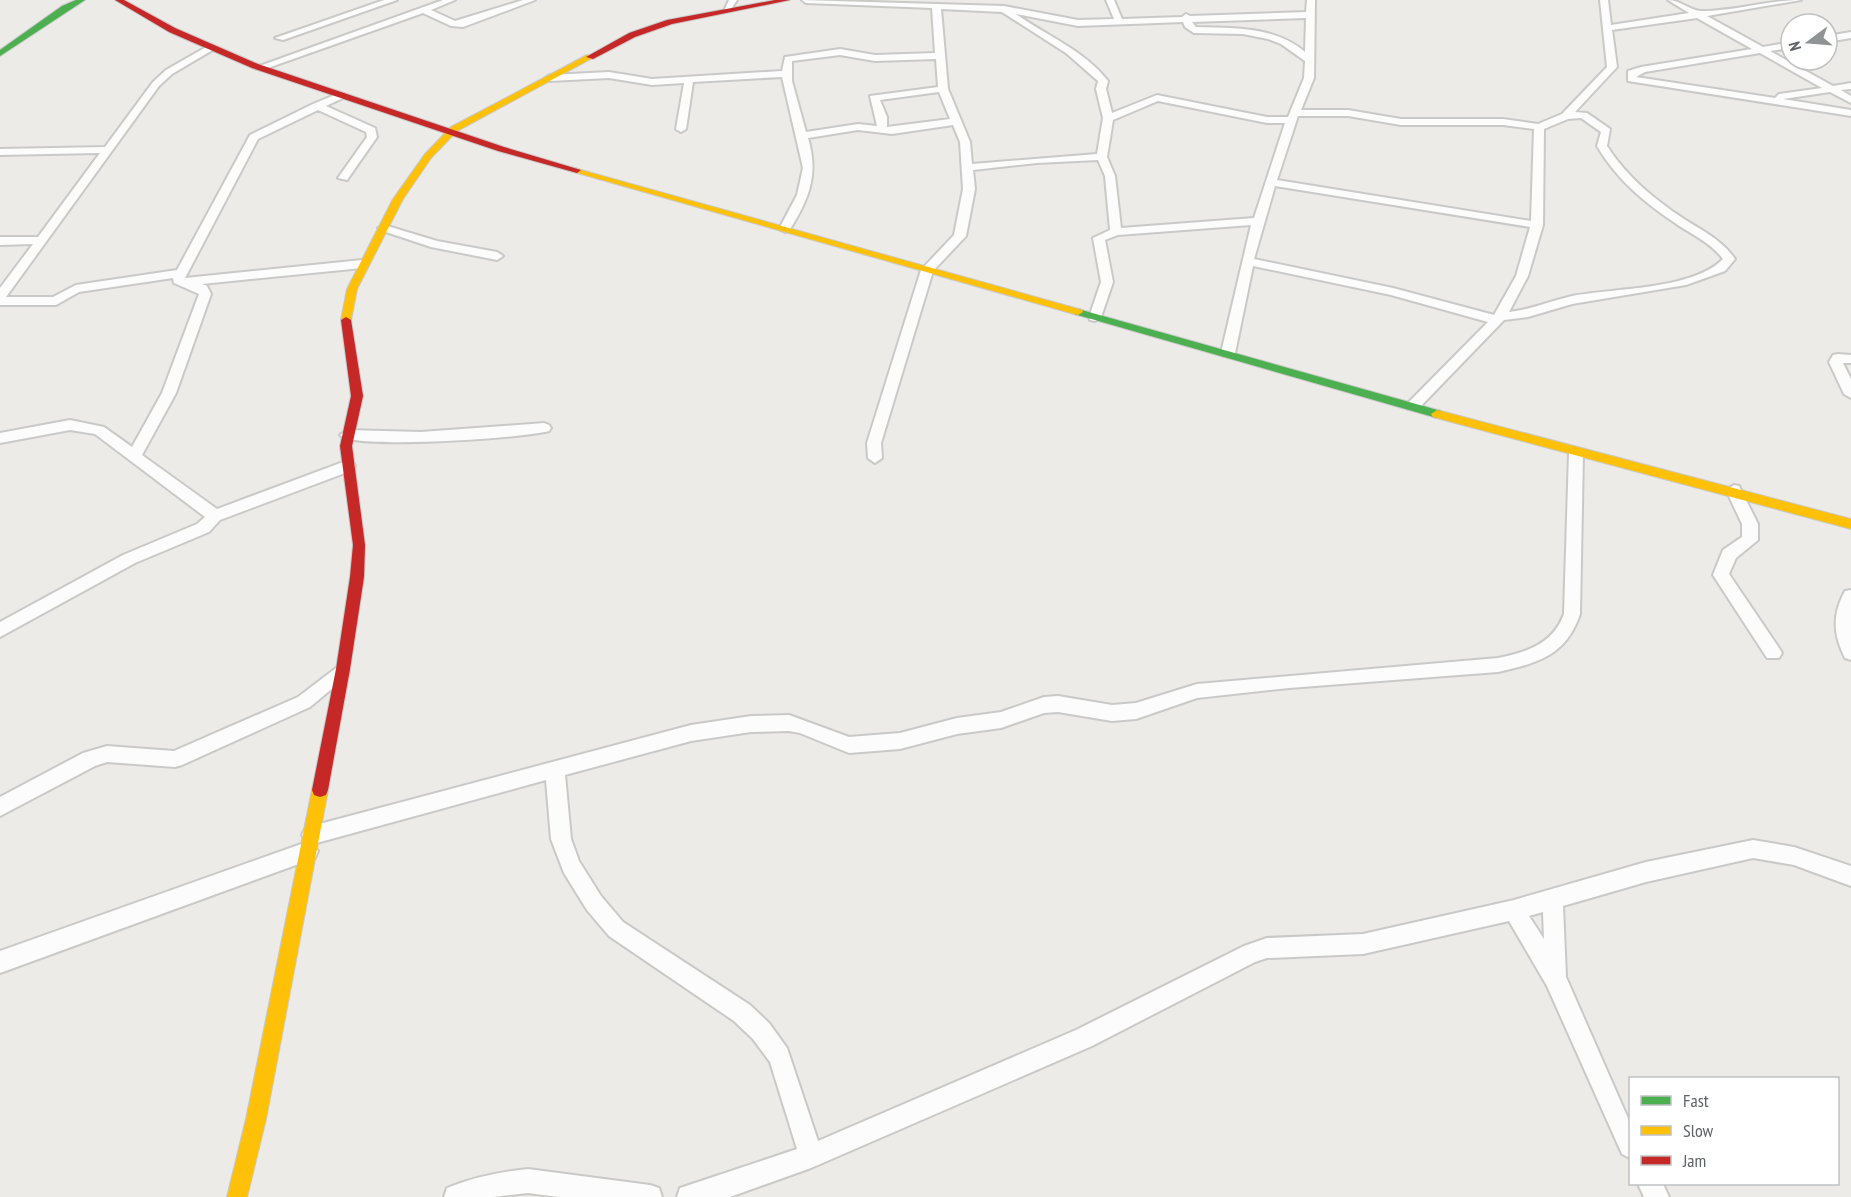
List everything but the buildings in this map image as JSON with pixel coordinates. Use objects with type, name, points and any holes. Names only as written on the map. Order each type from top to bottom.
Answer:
[{"type":"main road","points":[[2,52],[65,8],[81,0]]},
{"type":"main road","points":[[119,0],[173,30],[259,68],[340,96],[454,129],[501,149],[1576,453],[1734,490],[1850,526]]},
{"type":"main road","points":[[237,1197],[256,1119],[343,669],[359,545],[348,466],[347,435],[357,396],[346,318],[352,289],[362,264],[414,173],[454,129],[652,27],[730,4],[786,0]]},
{"type":"street","points":[[303,52],[280,38],[393,0]]},
{"type":"street","points":[[259,68],[451,0]]},
{"type":"street","points":[[423,10],[454,24],[463,24],[531,0]]},
{"type":"street","points":[[806,0],[1004,9],[1070,22],[1186,17],[1235,12],[1310,15]]},
{"type":"street","points":[[990,0],[1025,26],[1077,54],[1103,81],[1101,89],[1108,118],[1102,157],[1110,176],[1116,232]]},
{"type":"street","points":[[1110,0],[1119,21]]},
{"type":"street","points":[[1228,353],[1259,221],[1291,121],[1309,78],[1311,0]]},
{"type":"street","points":[[1566,116],[1612,67],[1604,0]]},
{"type":"street","points":[[1672,0],[1851,100]]},
{"type":"street","points":[[1609,28],[1696,13],[1797,0]]},
{"type":"street","points":[[875,458],[874,443],[927,270],[960,236],[963,230],[969,189],[965,142],[944,89],[936,7]]},
{"type":"street","points":[[1186,17],[1188,25],[1194,30],[1249,33],[1279,39],[1295,46],[1311,62]]},
{"type":"street","points":[[1779,47],[1644,69],[1631,73],[1631,79],[1851,112]]},
{"type":"street","points":[[0,299],[40,240],[162,78],[211,48]]},
{"type":"street","points":[[785,229],[805,188],[809,160],[800,136],[787,74],[787,62],[792,58],[840,52],[875,58],[939,56]]},
{"type":"street","points":[[550,78],[609,75],[644,82],[787,74]]},
{"type":"street","points":[[681,129],[689,80]]},
{"type":"street","points":[[1760,99],[1851,86]]},
{"type":"street","points":[[882,131],[882,117],[874,98],[944,89]]},
{"type":"street","points":[[182,278],[254,137],[340,96]]},
{"type":"street","points":[[1108,118],[1156,98],[1267,120],[1291,121],[1348,113],[1401,122],[1441,124],[1503,122],[1539,127],[1566,116],[1583,115],[1606,131],[1602,146],[1624,179],[1671,215],[1722,248],[1729,259],[1720,271],[1689,279],[1629,294],[1572,300],[1519,316],[1499,318],[1370,286],[1248,261]]},
{"type":"street","points":[[317,106],[371,130],[372,137],[342,178]]},
{"type":"street","points":[[800,136],[858,127],[882,131],[957,121]]},
{"type":"street","points":[[1413,406],[1499,318],[1522,276],[1537,225],[1539,127]]},
{"type":"street","points":[[0,164],[6,152],[107,150]]},
{"type":"street","points":[[966,168],[1036,160],[1102,157]]},
{"type":"street","points":[[1271,182],[1537,225]]},
{"type":"street","points":[[1095,317],[1107,282],[1099,238],[1116,232],[1259,221]]},
{"type":"street","points":[[384,228],[435,244],[496,256]]},
{"type":"street","points":[[0,241],[40,240]]},
{"type":"street","points":[[0,299],[56,301],[75,289],[362,264]]},
{"type":"street","points":[[134,457],[169,393],[205,294],[203,289],[182,278]]},
{"type":"street","points":[[1851,359],[1838,358],[1836,362],[1851,394]]},
{"type":"street","points":[[0,438],[70,426],[99,430],[215,516]]},
{"type":"street","points":[[347,435],[392,439],[431,438],[544,428]]},
{"type":"street","points":[[0,962],[310,843],[555,770],[691,733],[751,724],[789,723],[803,726],[837,742],[849,745],[900,741],[957,726],[1001,720],[1044,705],[1058,704],[1120,712],[1136,711],[1197,691],[1289,681],[1498,665],[1519,660],[1541,652],[1568,630],[1572,614],[1576,453]]},
{"type":"street","points":[[0,630],[129,559],[203,528],[215,516],[348,466]]},
{"type":"street","points":[[1734,490],[1749,524],[1750,540],[1729,554],[1721,575],[1773,653]]},
{"type":"street","points":[[1851,596],[1842,625],[1851,653]]},
{"type":"street","points":[[0,807],[90,759],[107,754],[174,759],[304,702],[343,669]]},
{"type":"street","points":[[555,770],[561,839],[571,866],[594,903],[616,929],[742,1013],[760,1031],[779,1056],[812,1156]]},
{"type":"street","points":[[689,1197],[704,1194],[812,1156],[1084,1038],[1251,953],[1268,948],[1363,944],[1514,910],[1646,872],[1753,849],[1794,856],[1851,876]]},
{"type":"street","points":[[1553,899],[1555,978]]},
{"type":"street","points":[[1514,910],[1555,978],[1614,1115],[1629,1144]]},
{"type":"street","points":[[456,1197],[492,1185],[528,1180],[650,1197]]},
{"type":"traffic: fast","points":[[0,54],[65,8],[81,0]]},
{"type":"traffic: fast","points":[[1078,312],[1437,414]]},
{"type":"traffic: slow","points":[[346,320],[352,289],[398,199],[428,156],[454,129],[590,57]]},
{"type":"traffic: slow","points":[[577,170],[1078,312]]},
{"type":"traffic: slow","points":[[1437,414],[1851,524]]},
{"type":"traffic: slow","points":[[237,1197],[256,1119],[320,790]]},
{"type":"traffic: jam","points":[[119,0],[172,30],[255,66],[501,149],[577,170]]},
{"type":"traffic: jam","points":[[590,57],[632,35],[670,22],[786,0]]},
{"type":"traffic: jam","points":[[320,790],[343,669],[357,577],[359,545],[346,446],[357,396],[346,320]]}]
